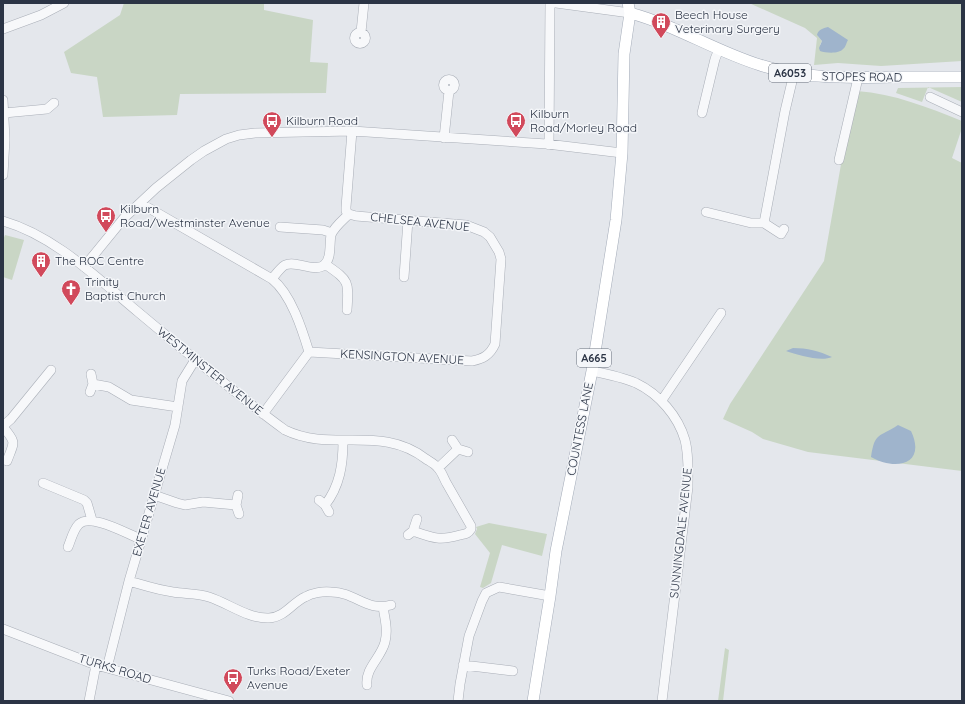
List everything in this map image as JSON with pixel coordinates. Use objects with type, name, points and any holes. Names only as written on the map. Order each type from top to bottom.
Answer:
[{"type":"main road","name":"STOPES ROAD","points":[[629,8],[719,49],[760,65],[794,73],[858,78],[962,77]]},
{"type":"main road","name":"COUNTESS LANE","points":[[533,701],[556,551],[592,371],[616,220],[622,152],[624,54],[629,8]]},
{"type":"street","points":[[3,30],[42,15],[64,3]]},
{"type":"street","points":[[361,32],[364,3]]},
{"type":"street","points":[[549,144],[550,3]]},
{"type":"street","points":[[556,3],[629,8]]},
{"type":"street","points":[[702,113],[715,59],[719,49]]},
{"type":"street","points":[[764,223],[785,111],[794,73]]},
{"type":"street","points":[[839,160],[858,78]]},
{"type":"street","points":[[444,138],[449,91]]},
{"type":"street","points":[[930,97],[962,112]]},
{"type":"street","points":[[3,100],[5,139],[3,169]]},
{"type":"street","points":[[4,113],[47,110],[54,103]]},
{"type":"street","points":[[84,267],[124,218],[156,188],[204,151],[226,139],[239,135],[255,132],[352,131],[549,144],[622,152]]},
{"type":"street","points":[[272,279],[283,266],[288,264],[293,263],[317,268],[325,264],[329,253],[332,233],[349,214],[346,211],[346,207],[352,131]]},
{"type":"street","points":[[140,203],[272,279],[280,285],[289,298],[310,352],[263,414]]},
{"type":"street","points":[[705,213],[751,223],[764,223],[781,234],[784,229]]},
{"type":"street","name":"CHELSEA AVENUE","points":[[349,214],[356,216],[466,225],[484,232],[490,237],[499,252],[502,267],[496,337],[492,351]]},
{"type":"street","points":[[404,277],[408,220]]},
{"type":"street","name":"WESTMINSTER AVENUE","points":[[3,221],[14,224],[40,237],[84,267],[195,360],[285,430],[293,434],[321,440],[374,440],[400,444],[422,456],[438,468],[471,526],[471,530],[467,533],[441,539],[411,533],[417,519]]},
{"type":"street","points":[[280,227],[323,230],[332,233]]},
{"type":"street","points":[[325,264],[346,281],[348,288],[347,310]]},
{"type":"street","points":[[662,400],[722,313]]},
{"type":"street","name":"KENSINGTON AVENUE","points":[[310,352],[472,361],[481,359],[492,351]]},
{"type":"street","name":"EXETER AVENUE","points":[[107,668],[129,581],[175,425],[182,381],[195,360]]},
{"type":"street","points":[[7,461],[14,441],[3,427],[52,370]]},
{"type":"street","name":"SUNNINGDALE AVENUE","points":[[592,371],[623,378],[637,383],[662,400],[678,425],[685,441],[688,464],[688,486],[662,701]]},
{"type":"street","points":[[92,383],[109,387],[131,400],[178,407]]},
{"type":"street","points":[[452,440],[458,449],[468,452]]},
{"type":"street","points":[[324,506],[333,494],[340,477],[343,459],[343,441]]},
{"type":"street","points":[[438,468],[458,449]]},
{"type":"street","points":[[43,483],[84,500],[87,503],[92,520]]},
{"type":"street","points":[[154,495],[177,503],[185,504],[202,502],[238,509],[238,496]]},
{"type":"street","points":[[68,547],[76,527],[83,522],[92,520],[141,540]]},
{"type":"street","points":[[129,581],[171,592],[198,594],[259,617],[268,618],[286,612],[305,596],[330,592],[347,594],[375,607],[387,606],[385,642],[367,682],[357,677]]},
{"type":"street","points":[[458,701],[463,665],[472,625],[486,593],[498,587],[550,596]]},
{"type":"street","name":"TURKS ROAD","points":[[3,629],[96,666],[229,701]]},
{"type":"street","points":[[463,665],[499,672],[512,671]]},
{"type":"street","points":[[89,701],[96,666]]},
{"type":"green space","points":[[124,3],[264,3],[264,10],[313,20],[310,62],[328,63],[326,93],[180,94],[177,115],[103,117],[97,77],[71,73],[64,52],[120,15]]},
{"type":"green space","points":[[749,3],[962,3],[962,61],[881,66],[838,63],[814,65],[817,38],[805,28]],"holes":[[[817,35],[841,51],[820,45],[822,41]]]},
{"type":"green space","points":[[962,87],[962,102],[929,88]]},
{"type":"green space","points":[[898,88],[928,88],[922,102],[896,93]]},
{"type":"green space","points":[[857,91],[898,98],[962,121],[962,128],[952,158],[962,163],[962,471],[808,452],[763,439],[752,432],[723,419],[730,404],[824,261],[843,153]]},
{"type":"green space","points":[[5,235],[24,240],[12,280],[3,277],[3,240]]},
{"type":"green space","points":[[489,523],[547,534],[542,556],[502,545],[491,583],[483,588],[480,587],[490,553],[475,534],[477,529],[476,527]]},
{"type":"green space","points":[[725,648],[729,650],[723,701],[718,701]]},
{"type":"water","points":[[828,27],[848,40],[845,47],[839,52],[832,53],[820,51],[819,48],[822,41],[817,35],[818,32]]},
{"type":"water","points":[[793,348],[813,350],[832,357],[822,359],[786,351]]},
{"type":"water","points":[[898,425],[911,431],[915,442],[915,451],[912,458],[906,462],[890,464],[871,457],[876,439]]},
{"type":"place","name":"Beech House Veterinary Surgery","points":[[661,39]]},
{"type":"place","name":"Kilburn Road","points":[[272,138]]},
{"type":"place","name":"Kilburn Road/Morley Road","points":[[516,138]]},
{"type":"place","name":"Kilburn Road/Westminster Avenue","points":[[106,233]]},
{"type":"place","name":"The ROC Centre","points":[[41,278]]},
{"type":"place","name":"Trinity Baptist Church","points":[[71,306]]},
{"type":"place","name":"Turks Road/Exeter Avenue","points":[[233,695]]}]
